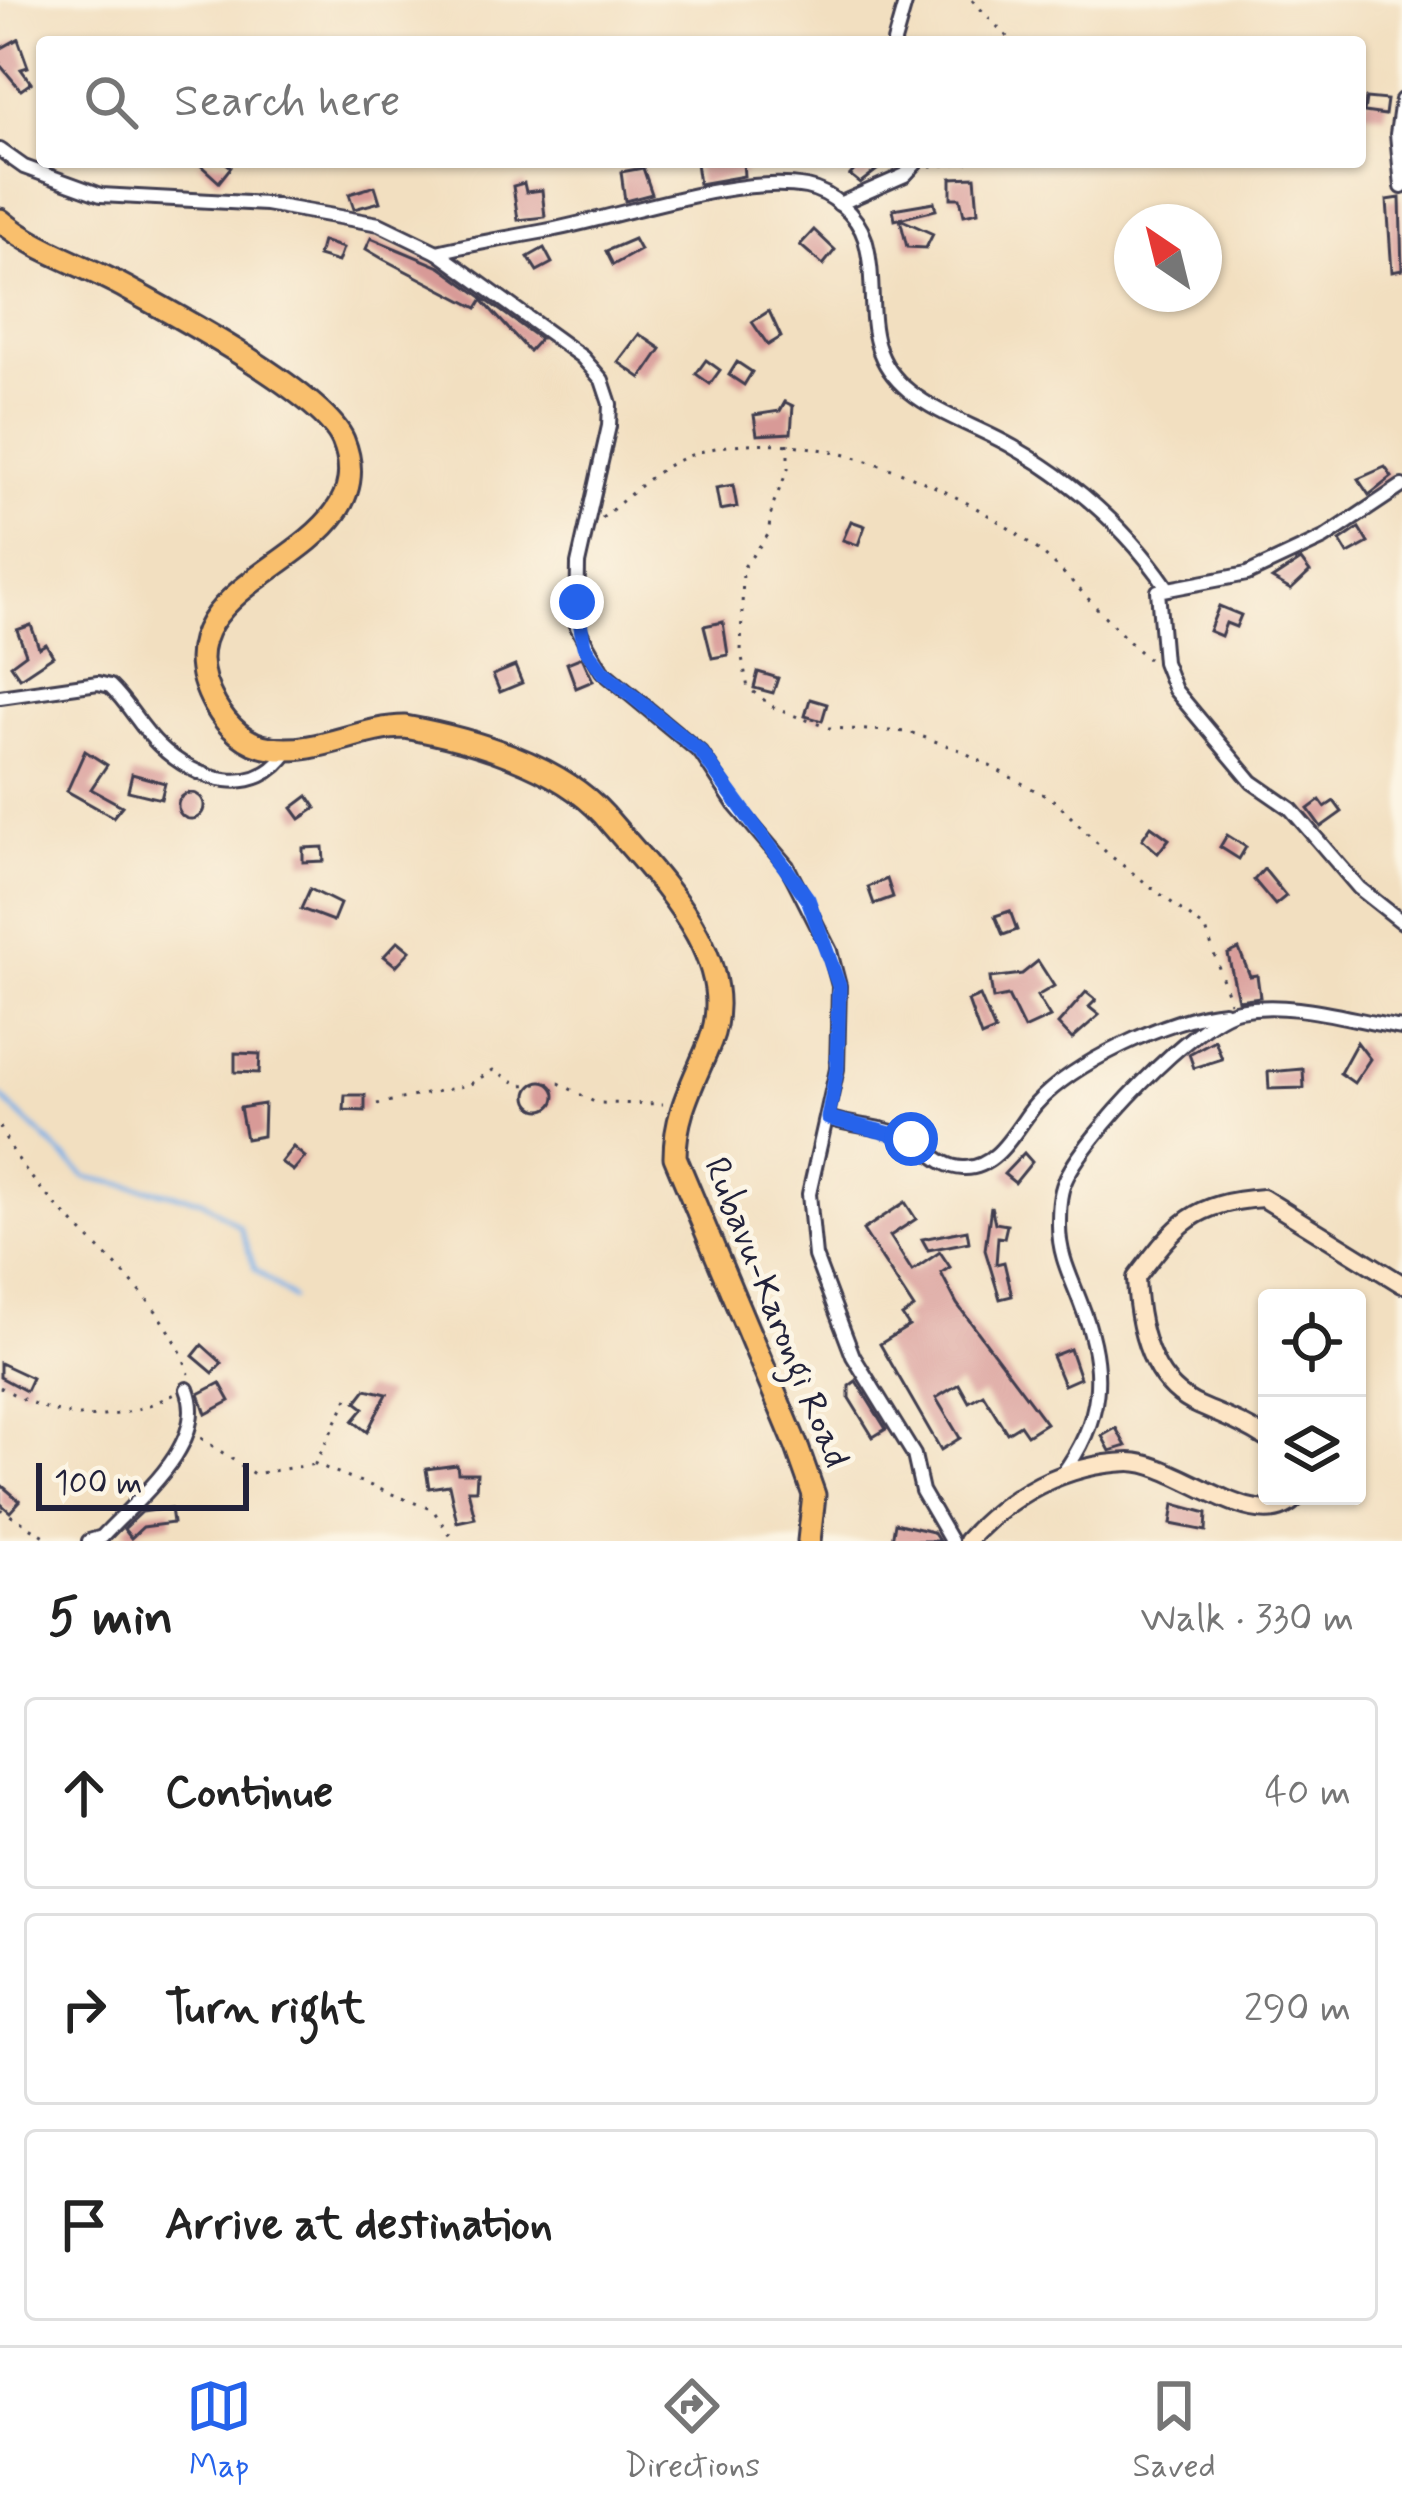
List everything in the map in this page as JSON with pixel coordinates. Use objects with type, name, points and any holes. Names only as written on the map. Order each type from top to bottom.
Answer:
[{"type":"highway","points":[[0,220],[54,257],[125,287],[286,384],[338,430],[345,445],[348,482],[333,517],[226,602],[209,627],[203,650],[208,693],[224,721],[264,748],[290,749]]},
{"type":"highway","name":"Rubavu-Karongi Road","points":[[290,749],[381,727],[405,727],[543,770],[590,800],[675,904],[715,972],[718,1014],[683,1102],[675,1157],[797,1447],[814,1496],[809,1541]]},
{"type":"main road","points":[[1258,1434],[1213,1408],[1199,1406],[1158,1370],[1144,1344],[1136,1278],[1169,1234],[1210,1205],[1263,1198],[1402,1284]]},
{"type":"main road","points":[[967,1541],[1021,1491],[1131,1462],[1164,1469],[1224,1502],[1266,1513],[1287,1505]]},
{"type":"street","points":[[896,36],[906,0]]},
{"type":"street","points":[[1402,100],[1397,134],[1402,187]]},
{"type":"street","points":[[0,151],[25,166],[101,194],[172,195],[303,208],[379,224],[437,252],[575,352],[602,380],[609,426],[585,532],[577,602],[584,646],[622,690],[701,752],[735,805],[787,866],[830,951],[839,986],[837,1069],[809,1194],[815,1256],[853,1356],[914,1455],[922,1491],[951,1541]]},
{"type":"street","points":[[839,204],[909,168]]},
{"type":"street","points":[[437,252],[747,188],[808,188],[839,204],[859,224],[866,242],[872,334],[895,380],[955,420],[1015,448],[1090,501],[1138,545],[1167,587]]},
{"type":"street","points":[[1402,487],[1324,538],[1247,574],[1158,591],[1168,676],[1252,782],[1291,809],[1359,888],[1402,922]]},
{"type":"street","points":[[0,697],[98,682],[110,686],[170,754],[227,782],[253,782],[267,776],[290,749]]},
{"type":"street","points":[[828,1118],[899,1134],[942,1163],[966,1169],[986,1162],[1050,1091],[1096,1059],[1199,1017],[1233,1011],[1312,1011],[1402,1028]]},
{"type":"street","points":[[1058,1480],[1099,1408],[1088,1325],[1062,1259],[1059,1202],[1065,1181],[1121,1104],[1201,1031],[1233,1011]]},
{"type":"street","points":[[89,1541],[102,1538],[158,1476],[189,1431],[194,1406],[187,1389]]},
{"type":"path","points":[[972,0],[1006,36]]},
{"type":"path","points":[[585,532],[674,462],[756,441],[788,443],[869,462],[986,516],[1036,548],[1168,676]]},
{"type":"path","points":[[788,443],[788,469],[772,507],[768,535],[743,568],[741,652],[748,688],[776,709],[829,728],[909,732],[960,750],[1054,801],[1108,854],[1206,929],[1233,1011]]},
{"type":"path","points":[[377,1104],[470,1085],[493,1070],[520,1085],[559,1083],[596,1102],[636,1107],[683,1102]]},
{"type":"path","points":[[0,1127],[18,1167],[168,1322],[189,1374],[187,1389],[127,1417],[73,1418],[0,1387]]},
{"type":"path","points":[[315,1464],[348,1398]]},
{"type":"path","points":[[189,1431],[254,1474],[315,1464],[433,1510],[454,1541]]},
{"type":"path","points":[[0,1509],[53,1541]]},
{"type":"building","points":[[18,39],[28,67],[21,69],[31,83],[21,90],[0,65],[0,49]]},
{"type":"building","points":[[1366,98],[1387,100],[1385,115],[1366,112]]},
{"type":"building","points":[[204,168],[230,168],[219,182]]},
{"type":"building","points":[[643,168],[652,194],[625,201],[621,172]]},
{"type":"building","points":[[697,168],[743,168],[744,176],[699,184]]},
{"type":"building","points":[[856,168],[878,169],[860,183],[850,175]]},
{"type":"building","points":[[975,177],[978,212],[964,215],[960,198],[951,198],[951,178]]},
{"type":"building","points":[[524,183],[526,192],[542,190],[545,217],[518,220],[513,186]]},
{"type":"building","points":[[375,186],[380,202],[354,209],[349,194]]},
{"type":"building","points":[[1400,198],[1402,270],[1392,272],[1387,200]]},
{"type":"building","points":[[934,202],[936,210],[895,220],[893,209]]},
{"type":"building","points":[[900,219],[933,234],[926,248],[907,247]]},
{"type":"building","points":[[814,230],[835,250],[823,265],[800,245]]},
{"type":"building","points":[[371,238],[440,267],[540,339],[529,351],[482,300],[477,308],[383,259],[366,249]]},
{"type":"building","points":[[634,239],[640,250],[613,265],[606,251]]},
{"type":"building","points":[[322,241],[343,248],[338,262],[318,256]]},
{"type":"building","points":[[544,248],[552,263],[537,271],[528,257]]},
{"type":"building","points":[[769,311],[781,337],[768,345],[752,322]]},
{"type":"building","points":[[639,334],[661,349],[641,378],[618,362]]},
{"type":"building","points":[[706,360],[720,370],[710,384],[696,374]]},
{"type":"building","points":[[737,362],[752,372],[744,385],[729,375]]},
{"type":"building","points":[[785,402],[793,406],[791,433],[757,435],[754,415],[780,411]]},
{"type":"building","points":[[1385,467],[1392,477],[1369,495],[1358,479]]},
{"type":"building","points":[[733,485],[737,507],[720,510],[716,488]]},
{"type":"building","points":[[851,521],[865,526],[858,545],[843,540]]},
{"type":"building","points":[[1359,528],[1368,543],[1348,554],[1340,541]]},
{"type":"building","points":[[1301,560],[1310,572],[1291,590],[1272,579]]},
{"type":"building","points":[[1219,606],[1241,615],[1236,627],[1226,623],[1221,636],[1209,631]]},
{"type":"building","points":[[723,622],[728,655],[712,658],[704,626]]},
{"type":"building","points":[[31,625],[39,648],[46,644],[53,656],[20,678],[11,665],[26,654],[17,630]]},
{"type":"building","points":[[582,657],[593,681],[576,688],[567,663]]},
{"type":"building","points":[[515,666],[522,683],[500,692],[493,675]]},
{"type":"building","points":[[758,672],[778,678],[773,693],[754,688]]},
{"type":"building","points":[[810,699],[827,704],[822,721],[805,716]]},
{"type":"building","points":[[85,751],[107,765],[91,789],[122,806],[113,817],[67,791]]},
{"type":"building","points":[[132,774],[165,783],[161,799],[128,791]]},
{"type":"building","points":[[191,793],[204,806],[191,819],[178,806]]},
{"type":"building","points":[[308,796],[316,808],[300,819],[292,808]]},
{"type":"building","points":[[1320,800],[1325,807],[1334,801],[1342,812],[1321,827],[1308,809]]},
{"type":"building","points":[[1151,826],[1169,839],[1158,853],[1142,839]]},
{"type":"building","points":[[1227,835],[1246,847],[1239,859],[1220,847]]},
{"type":"building","points":[[323,847],[324,861],[303,862],[303,848]]},
{"type":"building","points":[[1264,869],[1286,896],[1275,905],[1254,880]]},
{"type":"building","points":[[887,879],[893,897],[874,904],[868,887]]},
{"type":"building","points":[[310,889],[340,904],[333,921],[301,909]]},
{"type":"building","points":[[1010,911],[1017,930],[1003,935],[995,916]]},
{"type":"building","points":[[398,941],[410,951],[396,966],[384,956]]},
{"type":"building","points":[[1239,949],[1250,976],[1257,975],[1260,997],[1238,1000],[1228,954]]},
{"type":"building","points":[[1038,961],[1054,986],[1037,996],[1050,1017],[1024,1029],[1008,996],[993,999],[990,978],[1022,974]]},
{"type":"building","points":[[1086,992],[1096,1000],[1089,1007],[1099,1015],[1072,1039],[1058,1024]]},
{"type":"building","points":[[980,996],[995,1031],[981,1037],[968,1001]]},
{"type":"building","points":[[1215,1040],[1222,1059],[1194,1068],[1189,1054]]},
{"type":"building","points":[[1357,1042],[1370,1059],[1354,1083],[1340,1073]]},
{"type":"building","points":[[235,1053],[260,1054],[259,1073],[235,1072]]},
{"type":"building","points":[[1303,1069],[1304,1088],[1269,1089],[1268,1072]]},
{"type":"building","points":[[541,1082],[551,1086],[555,1096],[551,1106],[541,1110],[531,1106],[527,1096],[531,1086]]},
{"type":"building","points":[[345,1095],[365,1095],[365,1111],[344,1110]]},
{"type":"building","points":[[264,1104],[263,1136],[246,1139],[240,1108]]},
{"type":"building","points":[[293,1147],[305,1157],[293,1171],[281,1162]]},
{"type":"building","points":[[1024,1153],[1032,1162],[1015,1183],[1004,1174]]},
{"type":"building","points":[[905,1202],[916,1219],[890,1236],[912,1271],[940,1252],[950,1267],[941,1273],[957,1304],[1046,1423],[1027,1435],[1020,1425],[1007,1433],[983,1394],[969,1402],[959,1384],[936,1398],[960,1438],[941,1450],[880,1344],[909,1326],[902,1316],[914,1308],[863,1230]]},
{"type":"building","points":[[991,1206],[995,1223],[1007,1225],[1004,1238],[998,1237],[996,1264],[1004,1262],[1012,1296],[1000,1299],[985,1250]]},
{"type":"building","points":[[967,1230],[969,1242],[928,1250],[922,1239]]},
{"type":"building","points":[[202,1345],[222,1363],[213,1373],[193,1356]]},
{"type":"building","points":[[1070,1349],[1080,1378],[1064,1385],[1052,1356]]},
{"type":"building","points":[[0,1363],[32,1378],[26,1391],[0,1377]]},
{"type":"building","points":[[856,1381],[886,1429],[873,1437],[849,1398],[849,1386]]},
{"type":"building","points":[[220,1383],[230,1401],[206,1414],[199,1394]]},
{"type":"building","points":[[366,1389],[387,1394],[367,1432],[353,1421],[364,1408],[356,1402]]},
{"type":"building","points":[[1116,1428],[1126,1446],[1110,1451],[1102,1436]]},
{"type":"building","points":[[457,1465],[458,1473],[477,1473],[476,1490],[468,1490],[475,1518],[457,1522],[449,1485],[429,1488],[426,1469]]},
{"type":"building","points":[[0,1484],[20,1501],[10,1512],[0,1503]]},
{"type":"building","points":[[1174,1504],[1207,1513],[1206,1531],[1171,1524]]},
{"type":"building","points":[[171,1508],[173,1523],[143,1527],[131,1538],[124,1529],[142,1512]]},
{"type":"building","points":[[895,1523],[933,1532],[939,1541],[892,1541]]},
{"type":"waterway","points":[[0,1096],[86,1177],[202,1200],[240,1227],[255,1269],[292,1298]]},
{"type":"route","points":[[577,602],[577,626],[584,646],[602,671],[701,752],[735,805],[767,839],[808,899],[836,966],[839,986],[837,1069],[828,1118],[911,1139]]}]
